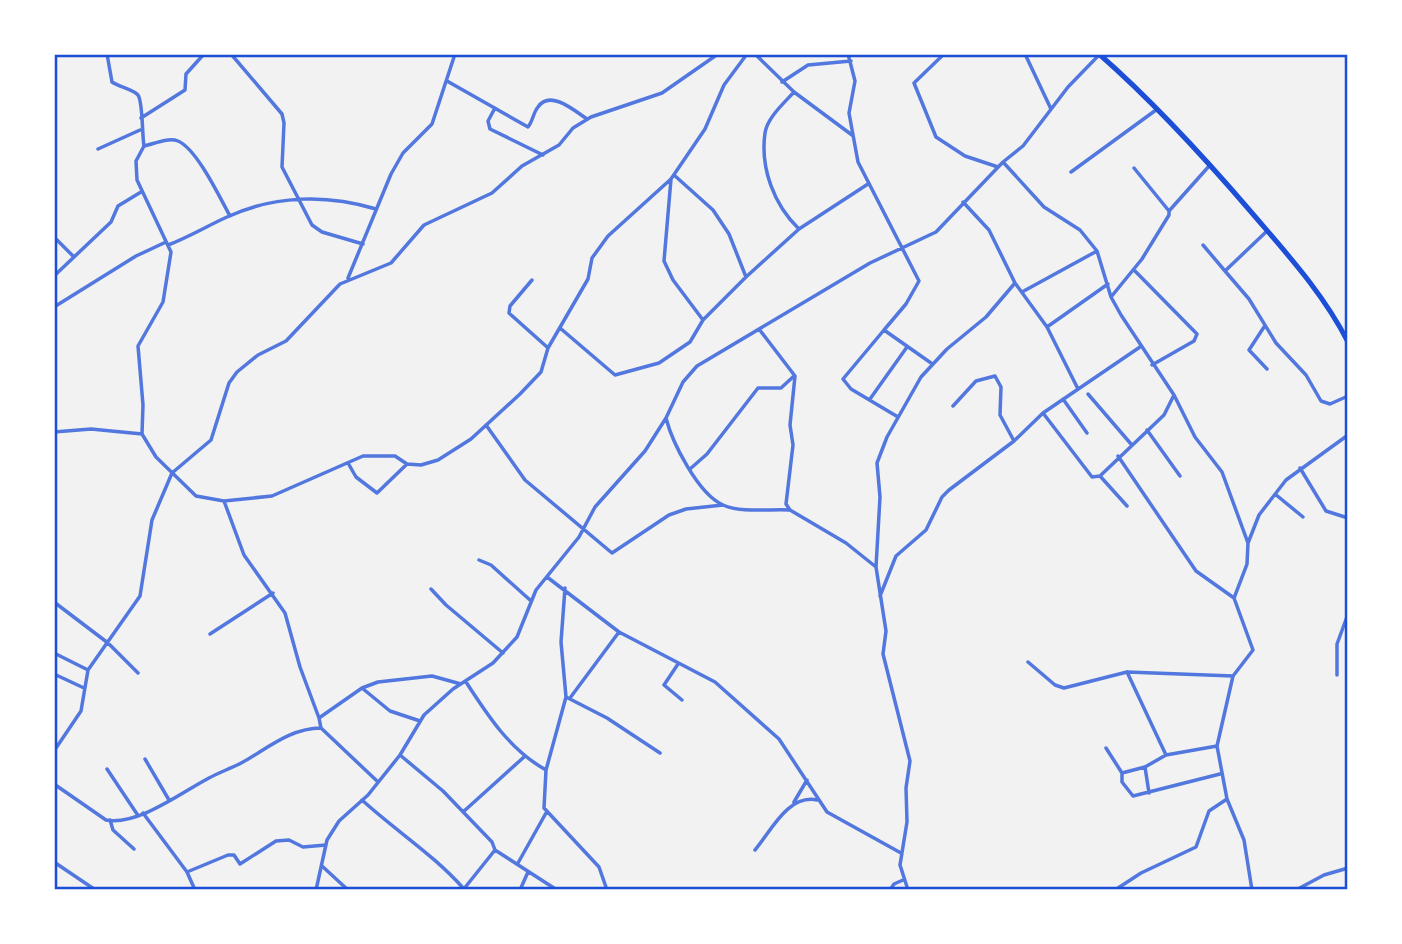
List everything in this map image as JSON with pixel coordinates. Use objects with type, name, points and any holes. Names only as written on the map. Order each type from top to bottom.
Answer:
[{"type":"main road","points":[[1099,55],[1158,108],[1267,230],[1319,293],[1348,342]]},
{"type":"street","points":[[107,54],[112,82],[138,95],[144,146],[135,168],[141,192],[167,244],[170,260],[163,302],[138,346],[142,434],[156,457],[196,496],[224,501],[272,496],[363,456],[395,456],[407,464],[421,465],[453,453],[486,425],[541,372],[548,348],[588,279],[592,258],[608,236],[673,177],[705,129],[724,85],[747,54]]},
{"type":"street","points":[[140,119],[185,90],[186,74],[204,54]]},
{"type":"street","points":[[231,54],[282,114],[282,167],[315,228],[363,244]]},
{"type":"street","points":[[54,751],[81,711],[88,670],[140,596],[152,520],[172,473],[211,440],[229,383],[237,372],[258,355],[286,341],[327,296],[348,278],[376,209],[403,153],[432,124],[455,54]]},
{"type":"street","points":[[348,278],[379,270],[391,263],[425,225],[492,193],[522,166],[559,145],[587,119],[662,93],[718,54]]},
{"type":"street","points":[[755,54],[793,92],[852,135]]},
{"type":"street","points":[[848,54],[855,81],[849,113],[858,162],[904,246],[919,281],[906,304],[843,379],[851,389],[898,417]]},
{"type":"street","points":[[944,54],[914,83],[931,131],[951,149],[998,167]]},
{"type":"street","points":[[1025,54],[1051,109]]},
{"type":"street","points":[[316,890],[326,845],[338,821],[362,800],[400,755],[424,715],[463,682],[493,663],[517,637],[530,600],[585,527],[595,507],[645,451],[666,418],[682,382],[697,366],[870,262],[936,232],[1003,162],[1023,146],[1051,109],[1099,55]]},
{"type":"street","points":[[782,82],[808,65],[851,61]]},
{"type":"street","points":[[447,81],[528,127],[537,107],[545,100],[555,100],[587,119]]},
{"type":"street","points":[[793,92],[765,132],[767,164],[774,196],[786,216],[799,229]]},
{"type":"street","points":[[495,108],[488,121],[490,129],[543,155]]},
{"type":"street","points":[[1071,172],[1158,108]]},
{"type":"street","points":[[98,149],[141,130]]},
{"type":"street","points":[[144,146],[169,140],[183,145],[208,176],[230,216]]},
{"type":"street","points":[[1003,162],[1044,207],[1080,230],[1097,251],[1111,297],[1140,347],[1174,395],[1195,437],[1222,472],[1248,543]]},
{"type":"street","points":[[1111,297],[1134,270],[1169,211],[1210,165]]},
{"type":"street","points":[[1134,168],[1169,211]]},
{"type":"street","points":[[673,177],[713,210],[729,234],[746,276]]},
{"type":"street","points":[[673,177],[664,261],[674,280],[703,320]]},
{"type":"street","points":[[559,328],[615,375],[659,363],[690,342],[703,320],[746,276],[799,229],[869,184]]},
{"type":"street","points":[[54,276],[111,222],[118,206],[141,192]]},
{"type":"street","points":[[54,307],[136,256],[230,216],[298,197],[314,201],[346,200],[376,209]]},
{"type":"street","points":[[963,202],[989,230],[1015,283],[1047,327],[1078,389]]},
{"type":"street","points":[[1225,271],[1267,230]]},
{"type":"street","points":[[54,237],[74,257]]},
{"type":"street","points":[[1203,245],[1250,299],[1264,327],[1306,375],[1321,401],[1330,404],[1348,396]]},
{"type":"street","points":[[1022,293],[1097,251]]},
{"type":"street","points":[[1134,270],[1197,334],[1194,341],[1152,365]]},
{"type":"street","points":[[532,280],[510,306],[509,313],[548,348]]},
{"type":"street","points":[[908,890],[903,880],[901,853],[907,822],[905,802],[910,761],[883,654],[886,625],[879,598],[876,568],[880,497],[877,463],[898,417],[932,364],[986,317],[1015,283]]},
{"type":"street","points":[[1047,327],[1108,284]]},
{"type":"street","points":[[1264,327],[1249,350],[1267,369]]},
{"type":"street","points":[[759,329],[794,376],[790,425],[792,457],[785,499],[790,510]]},
{"type":"street","points":[[884,330],[932,364]]},
{"type":"street","points":[[869,400],[907,347]]},
{"type":"street","points":[[879,598],[896,556],[926,530],[942,497],[1014,441],[1043,413],[1140,347]]},
{"type":"street","points":[[690,469],[707,454],[758,388],[784,387],[794,376]]},
{"type":"street","points":[[953,406],[976,381],[995,376],[1001,387],[1000,415],[1014,441]]},
{"type":"street","points":[[1088,394],[1131,444]]},
{"type":"street","points":[[1043,413],[1092,477],[1100,476],[1170,406],[1174,395]]},
{"type":"street","points":[[1063,399],[1087,433]]},
{"type":"street","points":[[666,418],[676,448],[690,469],[723,505]]},
{"type":"street","points":[[486,425],[525,480],[585,527],[608,550],[616,553],[669,515],[686,509],[723,505],[790,510],[846,544],[876,568]]},
{"type":"street","points":[[54,432],[91,429],[142,434]]},
{"type":"street","points":[[1147,430],[1180,476]]},
{"type":"street","points":[[1234,598],[1247,564],[1248,543],[1259,515],[1300,468],[1348,435]]},
{"type":"street","points":[[1118,456],[1196,571],[1234,598],[1253,650],[1233,676],[1217,746],[1227,799],[1244,840],[1252,890]]},
{"type":"street","points":[[348,463],[356,477],[377,493],[407,464]]},
{"type":"street","points":[[1300,468],[1326,511],[1348,518]]},
{"type":"street","points":[[1100,476],[1127,506]]},
{"type":"street","points":[[1275,494],[1303,517]]},
{"type":"street","points":[[224,501],[244,555],[285,613],[321,728],[377,781]]},
{"type":"street","points":[[479,560],[491,565],[530,600]]},
{"type":"street","points":[[547,577],[565,588],[619,632],[715,682],[779,739],[833,818],[901,853]]},
{"type":"street","points":[[565,588],[561,642],[568,698]]},
{"type":"street","points":[[431,589],[446,606],[503,653]]},
{"type":"street","points":[[210,634],[273,593]]},
{"type":"street","points":[[54,601],[108,643],[138,673]]},
{"type":"street","points":[[1337,675],[1337,644],[1348,614]]},
{"type":"street","points":[[517,863],[546,813],[545,769],[568,698],[619,632]]},
{"type":"street","points":[[54,653],[88,670]]},
{"type":"street","points":[[1028,662],[1055,685],[1064,688],[1127,672],[1233,676]]},
{"type":"street","points":[[678,664],[664,685],[682,700]]},
{"type":"street","points":[[1127,672],[1166,755]]},
{"type":"street","points":[[54,674],[85,688]]},
{"type":"street","points":[[319,718],[362,688],[378,682],[432,676],[463,682],[524,757],[545,769]]},
{"type":"street","points":[[362,688],[390,711],[420,722]]},
{"type":"street","points":[[568,698],[660,753]]},
{"type":"street","points":[[110,820],[143,813],[281,739],[312,728],[321,728]]},
{"type":"street","points":[[1122,773],[1144,767],[1166,755],[1217,746]]},
{"type":"street","points":[[1106,748],[1122,773],[1122,782],[1133,796],[1221,774]]},
{"type":"street","points":[[400,755],[463,812],[492,842],[495,850],[557,890]]},
{"type":"street","points":[[463,812],[524,757]]},
{"type":"street","points":[[145,759],[169,800]]},
{"type":"street","points":[[1144,767],[1149,793]]},
{"type":"street","points":[[107,769],[137,814]]},
{"type":"street","points":[[755,850],[793,803],[807,780]]},
{"type":"street","points":[[54,784],[110,820],[113,830],[134,849]]},
{"type":"street","points":[[793,803],[808,798],[819,801]]},
{"type":"street","points":[[1115,890],[1141,873],[1196,847],[1209,811],[1227,799]]},
{"type":"street","points":[[362,800],[407,839],[436,859],[464,889],[495,850]]},
{"type":"street","points":[[143,813],[187,872],[195,890]]},
{"type":"street","points":[[546,813],[599,867],[607,890]]},
{"type":"street","points":[[187,872],[228,855],[234,855],[240,864],[243,863],[276,841],[289,839],[303,847],[326,845]]},
{"type":"street","points":[[54,862],[94,889]]},
{"type":"street","points":[[321,866],[348,890]]},
{"type":"street","points":[[1296,890],[1324,875],[1348,868]]},
{"type":"street","points":[[520,890],[528,872]]},
{"type":"street","points":[[891,890],[894,884],[903,880]]}]
